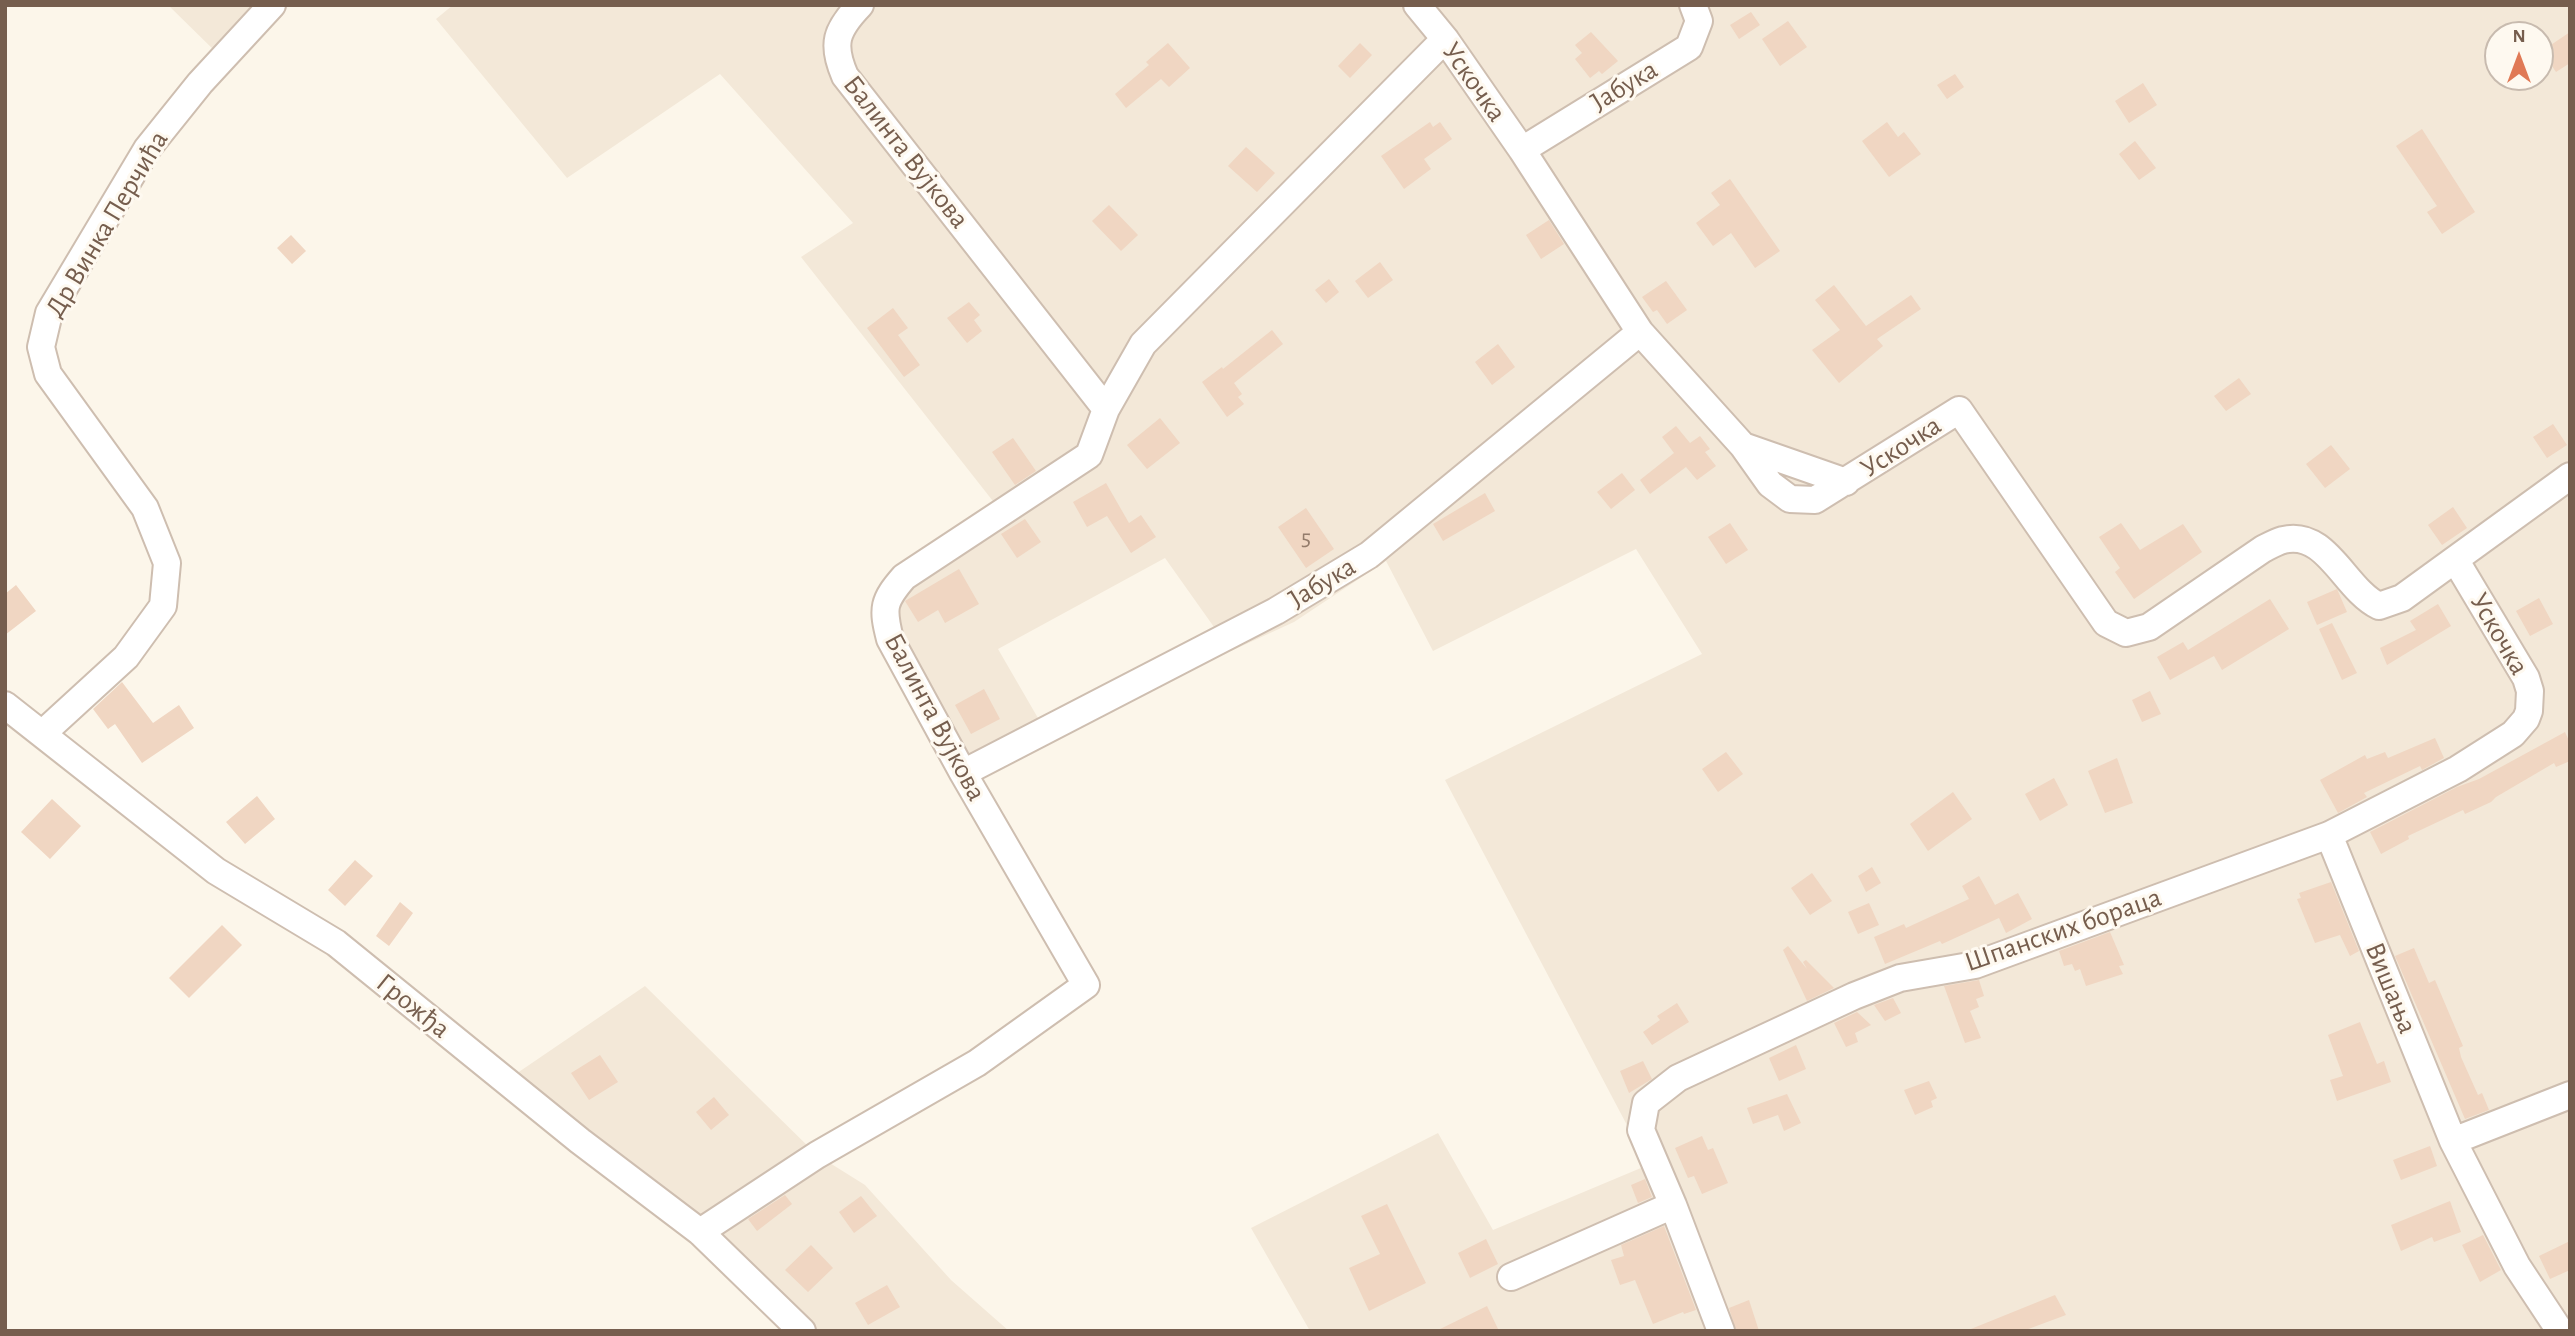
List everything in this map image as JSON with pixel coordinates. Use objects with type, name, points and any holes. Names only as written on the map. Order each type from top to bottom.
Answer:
[{"type":"street","name":"Др Винка Перчића","points":[[43,733],[126,657],[163,606],[167,563],[145,508],[48,374],[41,347],[49,313],[147,149],[200,83],[272,5]]},
{"type":"street","name":"Балинта Вујкова","points":[[699,1232],[817,1155],[978,1063],[1086,985],[963,773],[890,639],[884,617],[889,594],[904,577],[1089,455],[1106,409],[845,76],[836,57],[838,36],[860,5]]},
{"type":"street","name":"Ускочка","points":[[1417,5],[1445,39],[1522,150],[1640,332],[1742,446],[1846,482],[1959,410],[2106,623],[2126,633],[2149,627],[2263,549],[2283,540],[2300,539],[2318,545],[2365,599],[2379,606],[2402,598],[2570,476]]},
{"type":"street","name":"Јабука","points":[[1522,150],[1689,47],[1699,21],[1693,5]]},
{"type":"street","points":[[1106,409],[1143,344],[1445,39]]},
{"type":"street","name":"Јабука","points":[[963,773],[1276,611],[1369,555],[1640,332]]},
{"type":"street","name":"Ускочка","points":[[2456,561],[2526,678],[2530,691],[2529,711]]},
{"type":"street","name":"Грожђа","points":[[5,705],[216,871],[337,943],[580,1142],[699,1232],[803,1331]]},
{"type":"street","name":"Шпанских бораца","points":[[1721,1331],[1642,1130],[1646,1103],[1678,1078],[1854,996],[1900,978],[1975,965],[2329,835],[2492,749],[2520,727],[2529,711]]},
{"type":"street","name":"Вишања","points":[[2329,835],[2453,1142],[2517,1266],[2560,1331]]},
{"type":"street","points":[[2453,1142],[2570,1095]]},
{"type":"street","points":[[1511,1278],[1673,1205]]},
{"type":"shaded area","points":[[168,5],[283,5],[221,57]]},
{"type":"shaded area","points":[[453,5],[2570,5],[2570,1331],[1310,1331],[1251,1228],[1438,1133],[1493,1230],[1648,1165],[1445,780],[1702,654],[1636,549],[1433,651],[1386,561],[1294,622],[1231,651],[1165,558],[998,649],[1042,725],[963,773],[875,611],[1007,519],[801,257],[853,223],[720,74],[567,178],[436,19]]},
{"type":"shaded area","points":[[645,986],[817,1155],[865,1185],[951,1280],[1009,1331],[805,1331],[507,1080]]},
{"type":"building","points":[[1751,12],[1760,25],[1739,39],[1730,25]]},
{"type":"building","points":[[1788,21],[1807,47],[1780,66],[1762,39]]},
{"type":"building","points":[[1591,32],[1618,61],[1602,74],[1599,71],[1590,78],[1575,59],[1582,53],[1575,45]]},
{"type":"building","points":[[2570,32],[2570,63],[2556,72],[2554,69],[2554,43]]},
{"type":"building","points":[[1168,43],[1190,68],[1169,87],[1161,79],[1126,108],[1115,94],[1149,65],[1146,62]]},
{"type":"building","points":[[1360,43],[1372,55],[1350,78],[1338,66]]},
{"type":"building","points":[[1955,74],[1964,87],[1947,99],[1937,85]]},
{"type":"building","points":[[2143,83],[2157,105],[2129,123],[2115,101]]},
{"type":"building","points":[[1430,122],[1433,127],[1440,122],[1452,139],[1424,159],[1431,169],[1404,189],[1381,156]]},
{"type":"building","points":[[1887,122],[1898,137],[1904,132],[1921,154],[1889,177],[1862,141]]},
{"type":"building","points":[[2422,129],[2475,212],[2442,234],[2427,212],[2437,206],[2396,146]]},
{"type":"building","points":[[2135,141],[2156,168],[2139,180],[2119,154]]},
{"type":"building","points":[[1246,147],[1275,173],[1257,192],[1228,166]]},
{"type":"building","points":[[1730,179],[1780,251],[1755,268],[1731,233],[1713,246],[1696,223],[1720,205],[1711,193]]},
{"type":"building","points":[[1109,205],[1138,235],[1121,251],[1092,221]]},
{"type":"building","points":[[1549,220],[1564,244],[1541,259],[1526,235]]},
{"type":"building","points":[[291,235],[306,251],[292,264],[277,248]]},
{"type":"building","points":[[1380,262],[1393,280],[1368,298],[1355,281]]},
{"type":"building","points":[[1329,279],[1339,292],[1326,303],[1315,290]]},
{"type":"building","points":[[1666,281],[1687,310],[1667,324],[1657,310],[1653,312],[1642,297]]},
{"type":"building","points":[[1834,285],[1866,326],[1911,295],[1921,309],[1877,339],[1883,346],[1839,383],[1812,350],[1840,330],[1815,300]]},
{"type":"building","points":[[969,302],[980,315],[974,320],[982,331],[967,343],[947,318]]},
{"type":"building","points":[[893,308],[908,328],[898,335],[920,365],[904,377],[867,328]]},
{"type":"building","points":[[1272,330],[1283,344],[1234,383],[1242,394],[1238,397],[1244,404],[1227,417],[1202,382]]},
{"type":"building","points":[[1498,344],[1515,367],[1492,385],[1475,362]]},
{"type":"building","points":[[2239,378],[2251,394],[2226,411],[2214,396]]},
{"type":"building","points":[[1160,418],[1180,443],[1147,469],[1127,445]]},
{"type":"building","points":[[2553,424],[2567,445],[2547,458],[2533,437]]},
{"type":"building","points":[[1676,426],[1690,443],[1700,436],[1710,449],[1705,452],[1716,466],[1697,480],[1686,467],[1650,494],[1640,480],[1674,453],[1662,437]]},
{"type":"building","points":[[1013,438],[1036,471],[1015,485],[992,452]]},
{"type":"building","points":[[2331,445],[2350,469],[2325,488],[2306,464]]},
{"type":"building","points":[[1622,473],[1635,490],[1611,509],[1597,492]]},
{"type":"building","points":[[1106,483],[1129,523],[1141,515],[1156,537],[1131,553],[1107,516],[1087,527],[1073,502]]},
{"type":"building","points":[[1485,493],[1495,511],[1443,541],[1433,524]]},
{"type":"building","points":[[2453,507],[2467,528],[2442,545],[2428,525]]},
{"type":"building","points":[[1306,508],[1334,549],[1306,568],[1278,527]]},
{"type":"building","points":[[1025,519],[1041,542],[1017,558],[1001,534]]},
{"type":"building","points":[[1730,523],[1748,550],[1726,564],[1708,537]]},
{"type":"building","points":[[2121,523],[2140,550],[2183,524],[2202,552],[2134,599],[2115,572],[2120,568],[2099,537]]},
{"type":"building","points":[[959,569],[979,604],[945,623],[938,610],[918,622],[905,601]]},
{"type":"building","points":[[16,585],[36,611],[5,635],[5,594]]},
{"type":"building","points":[[2337,589],[2347,612],[2317,625],[2307,602]]},
{"type":"building","points":[[2539,598],[2553,624],[2530,636],[2516,611]]},
{"type":"building","points":[[2270,599],[2289,629],[2222,670],[2214,656],[2170,680],[2157,657],[2183,642],[2188,650]]},
{"type":"building","points":[[2438,604],[2451,626],[2387,665],[2380,648],[2416,630],[2410,621]]},
{"type":"building","points":[[2332,623],[2357,673],[2342,680],[2319,629]]},
{"type":"building","points":[[122,682],[153,723],[179,705],[194,728],[142,763],[115,724],[108,729],[93,709]]},
{"type":"building","points":[[984,689],[1000,719],[971,734],[955,705]]},
{"type":"building","points":[[2150,691],[2161,714],[2142,722],[2132,700]]},
{"type":"building","points":[[2565,732],[2570,743],[2570,761],[2556,767],[2554,763],[2491,802],[2465,814],[2463,810],[2408,836],[2409,839],[2381,854],[2370,832],[2457,787],[2479,779]]},
{"type":"building","points":[[2435,738],[2444,758],[2422,770],[2420,766],[2364,793],[2367,797],[2338,813],[2320,780],[2365,755],[2367,759],[2385,752],[2388,758]]},
{"type":"building","points":[[1726,752],[1743,774],[1718,792],[1702,769]]},
{"type":"building","points":[[2117,758],[2133,803],[2105,813],[2088,771]]},
{"type":"building","points":[[2054,778],[2068,805],[2040,821],[2025,794]]},
{"type":"building","points":[[1953,792],[1972,819],[1928,851],[1910,824]]},
{"type":"building","points":[[257,796],[275,819],[245,844],[226,822]]},
{"type":"building","points":[[52,799],[81,826],[50,859],[21,832]]},
{"type":"building","points":[[355,860],[373,876],[345,906],[328,890]]},
{"type":"building","points":[[1872,867],[1881,883],[1866,892],[1858,876]]},
{"type":"building","points":[[1812,873],[1832,901],[1810,915],[1791,888]]},
{"type":"building","points":[[1979,876],[1995,905],[2018,893],[2032,919],[2006,933],[1999,918],[1942,944],[1940,941],[1885,964],[1874,937],[1904,924],[1906,928],[1969,899],[1962,886]]},
{"type":"building","points":[[2331,882],[2359,951],[2350,956],[2340,935],[2315,943],[2297,899],[2301,898],[2299,893]]},
{"type":"building","points":[[400,902],[413,913],[389,946],[376,936]]},
{"type":"building","points":[[1869,903],[1879,925],[1858,934],[1848,912]]},
{"type":"building","points":[[222,925],[242,945],[189,998],[169,978]]},
{"type":"building","points":[[2110,932],[2124,965],[2119,966],[2123,974],[2086,986],[2080,969],[2075,971],[2072,964],[2064,966],[2059,951]]},
{"type":"building","points":[[1788,946],[1807,969],[1803,962],[1806,960],[1834,988],[1807,1001],[1783,950]]},
{"type":"building","points":[[2414,948],[2429,983],[2435,980],[2463,1046],[2459,1048],[2461,1057],[2478,1095],[2482,1093],[2489,1110],[2465,1119],[2395,956]]},
{"type":"building","points":[[1979,980],[1984,996],[1976,999],[1979,1007],[1970,1011],[1981,1038],[1965,1043],[1944,986]]},
{"type":"building","points":[[1893,998],[1901,1013],[1885,1021],[1874,1005]]},
{"type":"building","points":[[1677,1003],[1689,1022],[1652,1045],[1643,1032],[1660,1020],[1657,1016]]},
{"type":"building","points":[[1857,1012],[1871,1025],[1855,1033],[1858,1042],[1846,1047],[1834,1023]]},
{"type":"building","points":[[2360,1022],[2377,1064],[2384,1061],[2391,1082],[2337,1101],[2330,1080],[2343,1076],[2328,1035]]},
{"type":"building","points":[[1796,1045],[1806,1069],[1779,1081],[1769,1058]]},
{"type":"building","points":[[600,1055],[618,1082],[589,1100],[571,1073]]},
{"type":"building","points":[[1643,1061],[1652,1079],[1629,1093],[1620,1071]]},
{"type":"building","points":[[1929,1081],[1937,1098],[1931,1101],[1933,1107],[1915,1115],[1904,1090]]},
{"type":"building","points":[[1787,1094],[1801,1123],[1784,1131],[1778,1115],[1753,1124],[1747,1108]]},
{"type":"building","points":[[714,1097],[729,1115],[711,1130],[696,1112]]},
{"type":"building","points":[[1702,1136],[1708,1150],[1713,1148],[1728,1183],[1702,1194],[1694,1176],[1688,1178],[1675,1148]]},
{"type":"building","points":[[2430,1146],[2437,1166],[2401,1180],[2393,1160]]},
{"type":"building","points":[[1645,1179],[1652,1197],[1638,1203],[1631,1185]]},
{"type":"building","points":[[785,1195],[792,1204],[757,1231],[748,1219]]},
{"type":"building","points":[[861,1196],[877,1216],[854,1233],[839,1212]]},
{"type":"building","points":[[2450,1201],[2461,1232],[2434,1242],[2432,1237],[2401,1251],[2391,1225]]},
{"type":"building","points":[[1387,1204],[1426,1283],[1369,1311],[1349,1268],[1380,1254],[1361,1216]]},
{"type":"building","points":[[1664,1226],[1696,1310],[1684,1314],[1683,1312],[1653,1324],[1635,1280],[1620,1285],[1611,1260],[1624,1256],[1621,1245]]},
{"type":"building","points":[[2483,1235],[2501,1270],[2480,1282],[2462,1245]]},
{"type":"building","points":[[1486,1239],[1498,1264],[1470,1278],[1458,1253]]},
{"type":"building","points":[[2570,1241],[2570,1270],[2550,1279],[2539,1256]]},
{"type":"building","points":[[811,1245],[833,1268],[808,1292],[785,1270]]},
{"type":"building","points":[[887,1285],[900,1307],[868,1325],[855,1303]]},
{"type":"building","points":[[2055,1295],[2066,1315],[2023,1331],[1966,1331]]},
{"type":"building","points":[[1749,1300],[1759,1331],[1736,1331],[1729,1308]]},
{"type":"building","points":[[1487,1306],[1499,1331],[1436,1331]]}]
